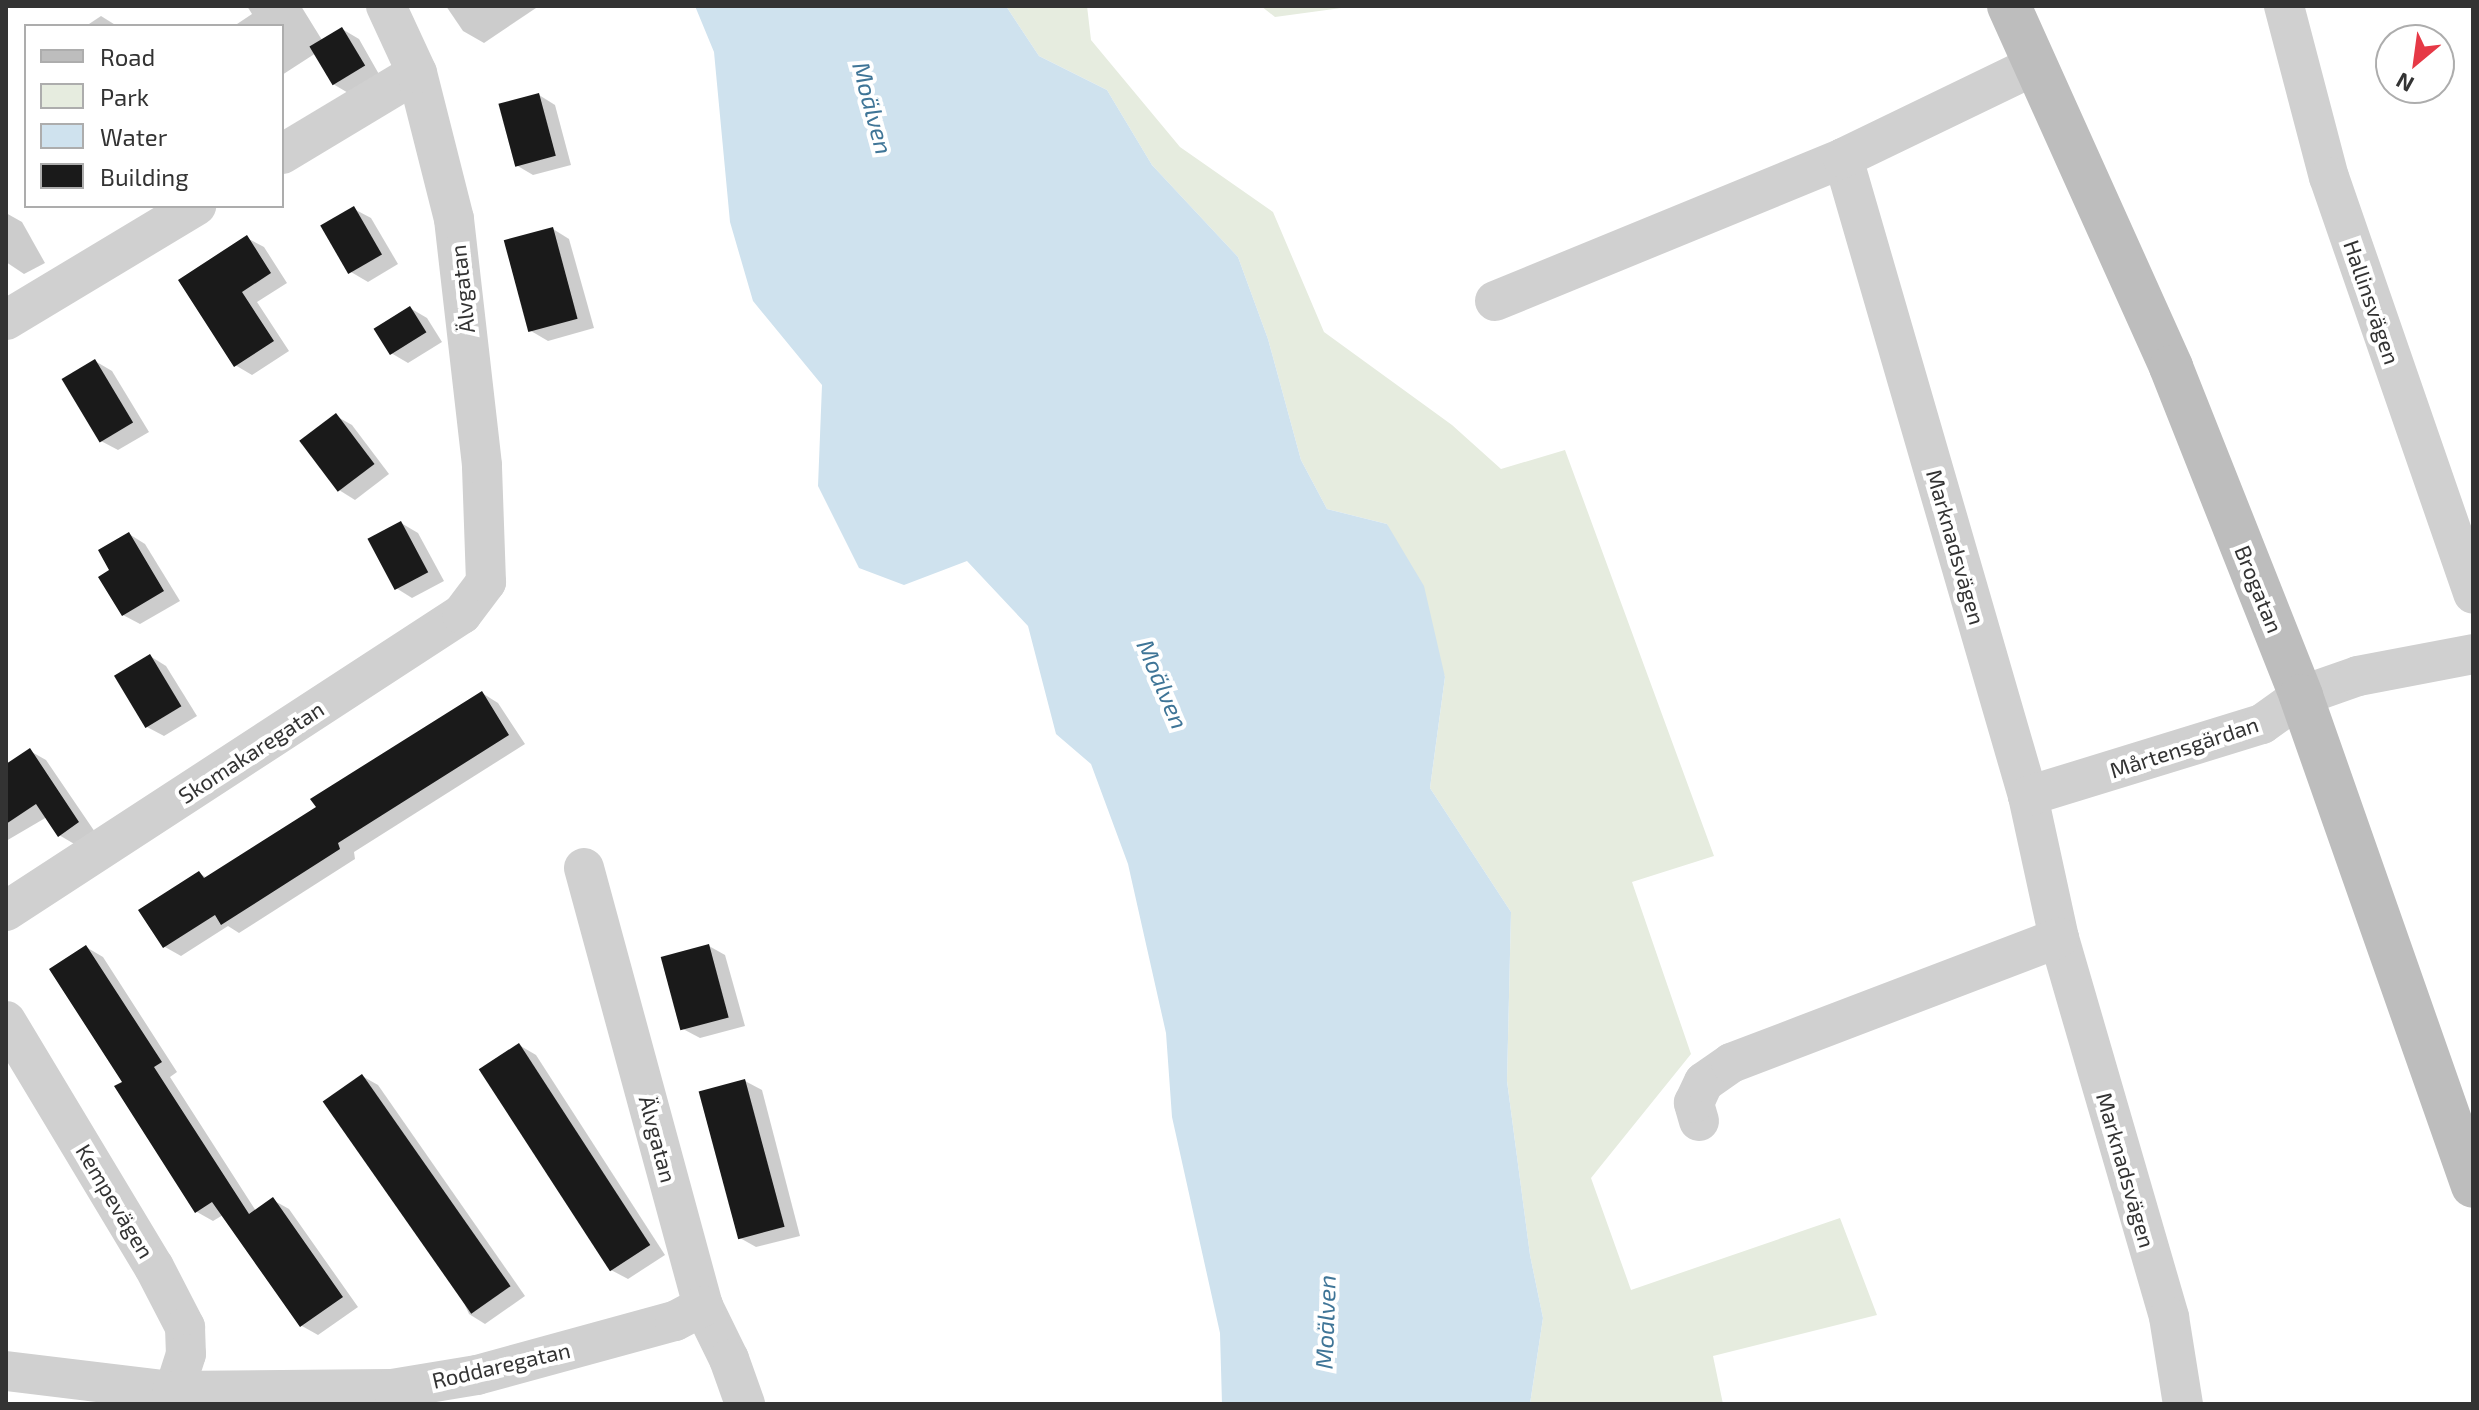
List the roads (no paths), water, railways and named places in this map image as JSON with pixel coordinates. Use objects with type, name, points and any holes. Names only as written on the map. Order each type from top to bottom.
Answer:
[{"type":"main road","name":"Brogatan","points":[[2009,6],[2171,367],[2301,696],[2473,1186]]},
{"type":"street","name":"Älvgatan","points":[[386,6],[417,73],[454,219],[482,465],[486,582]]},
{"type":"street","name":"Hallinsvägen","points":[[2284,6],[2329,177],[2473,594]]},
{"type":"street","points":[[1495,301],[1843,158],[2035,65]]},
{"type":"street","points":[[284,153],[417,73]]},
{"type":"street","name":"Marknadsvägen","points":[[1843,158],[2028,796],[2059,938],[2169,1317],[2183,1404]]},
{"type":"street","points":[[6,320],[193,208]]},
{"type":"street","name":"Skomakaregatan","points":[[6,911],[462,614],[486,582]]},
{"type":"street","name":"Mårtensgärdan","points":[[2028,796],[2262,724],[2301,696],[2358,676],[2473,654]]},
{"type":"street","name":"Älvgatan","points":[[584,868],[703,1306],[729,1359],[745,1404]]},
{"type":"street","points":[[1699,1121],[1694,1103],[1704,1082],[1731,1063],[2059,938]]},
{"type":"street","name":"Kempevägen","points":[[6,1021],[154,1267],[185,1327],[186,1354],[171,1397]]},
{"type":"street","name":"Roddaregatan","points":[[6,1371],[171,1397],[392,1389],[507,1367],[675,1321],[703,1306]]},
{"type":"water","name":"Moälven","points":[[695,6],[1006,6],[1039,56],[1107,90],[1152,165],[1238,257],[1268,339],[1301,460],[1327,509],[1387,524],[1424,586],[1445,677],[1430,788],[1511,912],[1507,1081],[1530,1255],[1543,1318],[1530,1404],[1222,1404],[1220,1333],[1172,1117],[1166,1033],[1128,864],[1091,764],[1056,734],[1028,626],[967,561],[904,585],[859,568],[818,486],[822,385],[753,301],[730,222],[714,52]]}]
